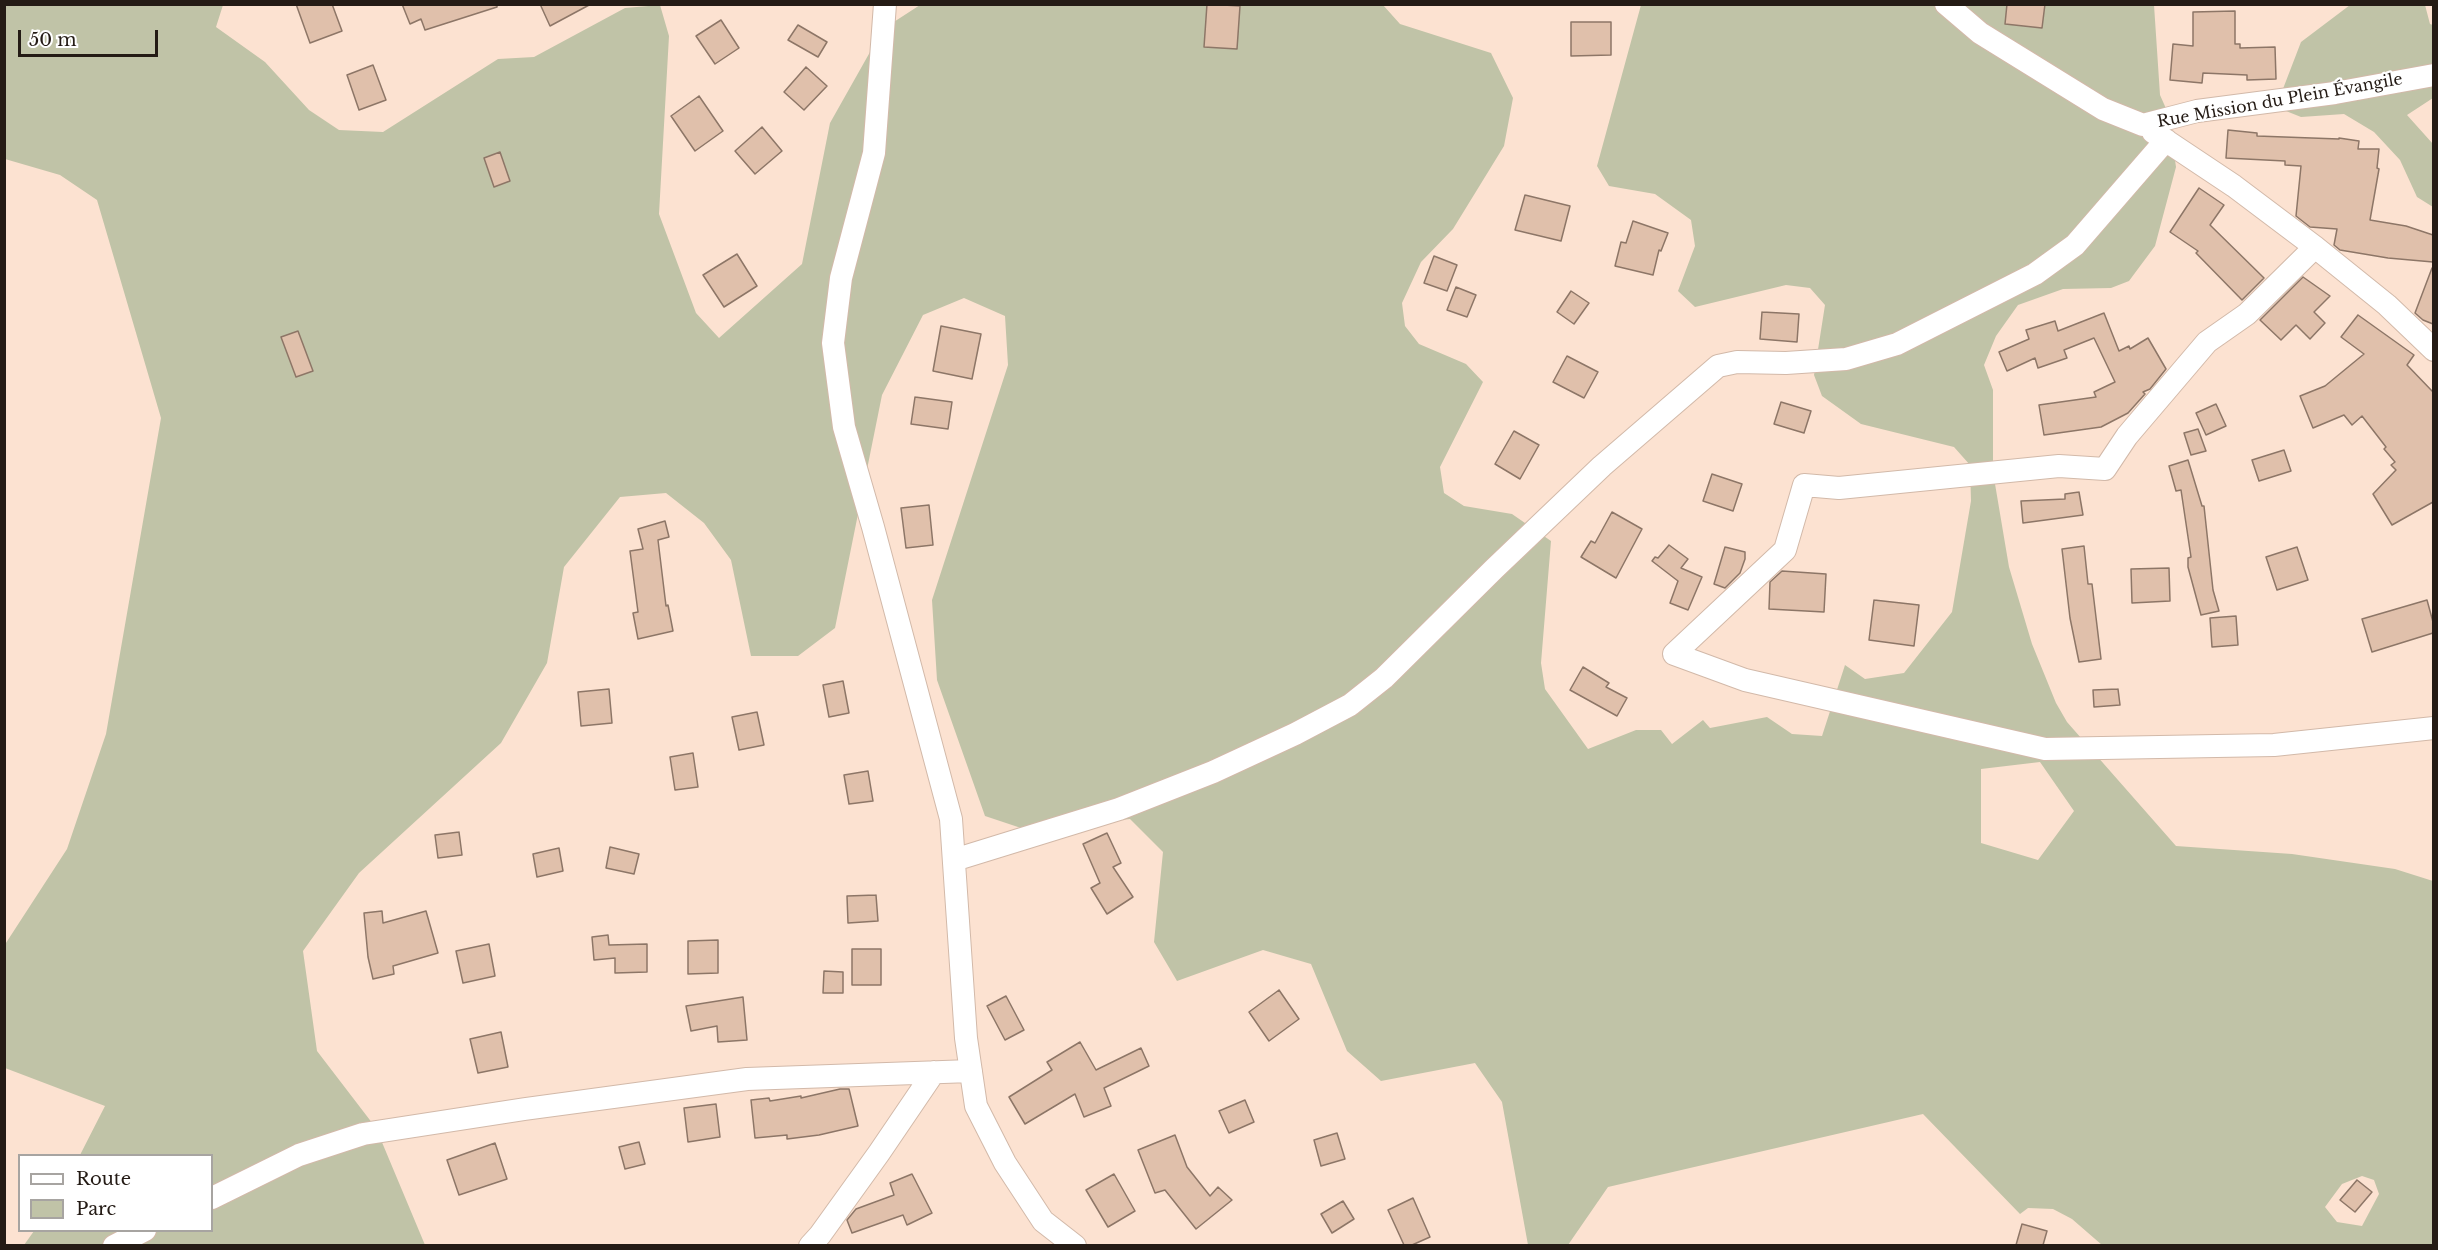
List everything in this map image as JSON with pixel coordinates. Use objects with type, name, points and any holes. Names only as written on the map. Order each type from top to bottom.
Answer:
[{"type":"street","name":"Rue Mission du Plein Évangile","points":[[1946,4],[1980,33],[2094,103],[2143,125],[2198,111],[2335,93],[2433,75]]},
{"type":"street","points":[[879,7],[874,153],[841,278],[833,343],[844,427],[951,819],[966,1038],[975,1106],[1005,1163],[1043,1221],[1074,1245]]},
{"type":"street","points":[[2143,125],[2234,186],[2315,247],[2387,305],[2433,350]]},
{"type":"street","points":[[954,860],[1119,809],[1213,772],[1296,734],[1350,705],[1384,678],[1494,568],[1602,466],[1718,366],[1737,362],[1786,363],[1846,359],[1897,344],[2035,274],[2075,245],[2166,140]]},
{"type":"street","points":[[2315,247],[2247,314],[2207,342],[2127,436],[2105,469],[2059,466],[1839,488],[1804,485],[1785,550],[1674,654],[1745,680],[2045,749],[2274,745],[2433,728]]},
{"type":"street","points":[[213,1198],[299,1155],[363,1134],[537,1107],[747,1079],[971,1071]]},
{"type":"street","points":[[810,1245],[820,1235],[873,1162],[934,1072]]},
{"type":"street","points":[[114,1245],[141,1232]]},
{"type":"green space","points":[[5,5],[223,5],[216,27],[265,62],[309,110],[339,130],[383,132],[498,59],[534,57],[625,8],[660,5],[669,36],[659,214],[696,313],[719,338],[802,264],[830,123],[883,29],[920,5],[1383,5],[1400,24],[1491,53],[1513,98],[1504,146],[1453,229],[1421,262],[1402,303],[1405,326],[1419,344],[1466,364],[1483,382],[1440,467],[1444,493],[1464,506],[1512,514],[1551,541],[1541,663],[1545,689],[1588,749],[1636,730],[1661,730],[1672,744],[1703,720],[1710,728],[1767,717],[1792,734],[1822,736],[1845,665],[1865,679],[1904,673],[1952,612],[1971,501],[1970,465],[1954,447],[1861,424],[1822,396],[1814,375],[1825,305],[1810,288],[1786,285],[1695,307],[1678,291],[1695,246],[1691,220],[1655,194],[1609,186],[1597,166],[1641,5],[2154,5],[2160,95],[2168,113],[2176,167],[2155,246],[2129,281],[2111,288],[2063,289],[2018,305],[1996,336],[1984,365],[1993,390],[1993,472],[2009,567],[2032,644],[2056,703],[2067,722],[2176,846],[2292,854],[2395,869],[2433,881],[2433,1245],[2102,1245],[2072,1219],[2053,1209],[2028,1208],[2020,1214],[1923,1114],[1608,1187],[1568,1245],[1528,1245],[1502,1102],[1475,1063],[1381,1081],[1347,1051],[1311,964],[1263,950],[1177,981],[1154,942],[1163,852],[1130,819],[1027,830],[985,816],[937,680],[932,600],[1008,365],[1005,316],[964,298],[923,315],[882,395],[835,628],[798,656],[751,656],[731,560],[704,523],[666,493],[620,497],[564,567],[547,663],[501,743],[359,873],[303,951],[317,1051],[376,1128],[425,1245],[24,1245],[33,1232],[213,1232],[213,1154],[81,1154],[105,1106],[5,1068],[4,946],[67,849],[106,734],[161,418],[97,200],[60,175],[5,159]],"holes":[[[2040,762],[2074,811],[2038,860],[1981,843],[1981,769]],[[2362,1176],[2374,1180],[2379,1194],[2362,1226],[2337,1222],[2325,1207],[2342,1184]]]},
{"type":"green space","points":[[2350,5],[2425,5],[2430,24],[2433,25],[2433,98],[2407,115],[2433,144],[2433,207],[2417,197],[2400,160],[2374,132],[2344,114],[2301,117],[2276,107],[2301,42]]},
{"type":"building","points":[[296,4],[332,4],[342,31],[310,43]]},
{"type":"building","points":[[402,4],[497,4],[497,7],[425,30],[421,19],[410,24]]},
{"type":"building","points":[[540,4],[591,4],[550,26]]},
{"type":"building","points":[[1207,4],[1240,6],[1237,49],[1204,47]]},
{"type":"building","points":[[2007,4],[2045,4],[2042,28],[2005,24]]},
{"type":"building","points":[[2235,11],[2235,44],[2240,44],[2240,48],[2275,47],[2276,79],[2247,80],[2247,75],[2203,73],[2202,83],[2170,80],[2173,44],[2193,46],[2193,12]]},
{"type":"building","points":[[721,20],[739,48],[715,64],[696,36]]},
{"type":"building","points":[[1571,22],[1611,22],[1611,55],[1571,56]]},
{"type":"building","points":[[798,25],[827,42],[818,57],[788,40]]},
{"type":"building","points":[[373,65],[386,100],[359,110],[347,75]]},
{"type":"building","points":[[806,67],[827,86],[804,110],[784,92]]},
{"type":"building","points":[[699,96],[723,131],[695,151],[671,116]]},
{"type":"building","points":[[762,127],[782,151],[755,174],[735,151]]},
{"type":"building","points":[[2228,130],[2257,133],[2257,136],[2339,138],[2359,141],[2358,149],[2379,149],[2377,168],[2379,169],[2370,220],[2406,226],[2433,235],[2433,262],[2340,250],[2334,245],[2337,229],[2310,227],[2296,216],[2301,166],[2285,165],[2285,161],[2226,158]]},
{"type":"building","points":[[500,152],[510,181],[494,187],[484,158]]},
{"type":"building","points":[[2199,188],[2224,205],[2210,225],[2264,278],[2242,300],[2196,253],[2198,251],[2170,232]]},
{"type":"building","points":[[1525,195],[1570,206],[1561,241],[1515,230]]},
{"type":"building","points":[[1633,221],[1668,233],[1661,251],[1659,250],[1653,275],[1615,266],[1621,242],[1626,243]]},
{"type":"building","points":[[737,254],[757,286],[724,307],[703,275]]},
{"type":"building","points":[[1434,256],[1457,265],[1447,291],[1424,283]]},
{"type":"building","points":[[2432,268],[2433,324],[2423,320],[2415,313]]},
{"type":"building","points":[[2303,277],[2330,296],[2314,312],[2325,323],[2310,339],[2296,325],[2281,340],[2260,320]]},
{"type":"building","points":[[1456,287],[1476,295],[1467,317],[1447,310]]},
{"type":"building","points":[[1571,291],[1589,303],[1574,324],[1557,312]]},
{"type":"building","points":[[1762,312],[1799,314],[1797,342],[1760,339]]},
{"type":"building","points":[[2104,313],[2119,351],[2129,346],[2130,349],[2148,338],[2166,369],[2150,389],[2143,392],[2145,394],[2128,413],[2101,427],[2044,435],[2039,405],[2096,397],[2094,392],[2115,382],[2094,338],[2064,350],[2067,358],[2038,368],[2035,358],[2007,371],[1999,352],[2029,339],[2026,330],[2055,321],[2058,331]]},
{"type":"building","points":[[2358,315],[2414,355],[2407,365],[2433,392],[2433,502],[2392,525],[2373,494],[2396,470],[2391,465],[2395,462],[2384,449],[2386,447],[2362,416],[2352,425],[2344,415],[2313,428],[2300,396],[2325,386],[2364,354],[2341,337]]},
{"type":"building","points":[[941,326],[981,334],[972,379],[933,371]]},
{"type":"building","points":[[298,331],[313,371],[296,377],[281,337]]},
{"type":"building","points":[[1567,356],[1598,372],[1584,398],[1553,382]]},
{"type":"building","points":[[915,397],[952,402],[948,429],[911,424]]},
{"type":"building","points":[[1781,402],[1811,411],[1804,433],[1774,424]]},
{"type":"building","points":[[2216,404],[2226,426],[2206,435],[2196,413]]},
{"type":"building","points":[[2198,429],[2206,451],[2191,455],[2184,433]]},
{"type":"building","points":[[1514,431],[1539,445],[1520,479],[1495,464]]},
{"type":"building","points":[[2284,450],[2291,471],[2259,481],[2252,460]]},
{"type":"building","points":[[2188,460],[2202,506],[2204,506],[2213,590],[2219,611],[2201,615],[2188,567],[2188,558],[2191,557],[2181,490],[2176,491],[2169,466]]},
{"type":"building","points":[[1712,474],[1742,484],[1733,511],[1703,501]]},
{"type":"building","points":[[2079,492],[2083,515],[2023,523],[2021,501],[2065,499],[2065,494]]},
{"type":"building","points":[[929,505],[933,545],[906,548],[901,508]]},
{"type":"building","points":[[1612,512],[1642,529],[1616,578],[1581,557],[1591,541],[1595,543]]},
{"type":"building","points":[[665,521],[669,537],[658,540],[666,606],[668,605],[673,631],[638,639],[633,613],[638,612],[630,551],[643,549],[638,529]]},
{"type":"building","points":[[1669,545],[1688,559],[1681,568],[1702,577],[1688,610],[1670,603],[1678,581],[1652,561],[1655,557],[1658,558]]},
{"type":"building","points":[[2084,546],[2088,584],[2092,584],[2101,659],[2079,662],[2070,618],[2062,549]]},
{"type":"building","points":[[1725,547],[1745,552],[1745,559],[1740,573],[1725,588],[1714,584]]},
{"type":"building","points":[[2297,547],[2308,580],[2277,590],[2266,557]]},
{"type":"building","points":[[2169,568],[2170,601],[2132,603],[2131,569]]},
{"type":"building","points":[[1782,571],[1826,574],[1824,612],[1769,609],[1770,582]]},
{"type":"building","points":[[1874,600],[1919,605],[1914,646],[1869,640]]},
{"type":"building","points":[[2427,600],[2433,622],[2433,633],[2372,652],[2362,619]]},
{"type":"building","points":[[2236,616],[2238,645],[2212,647],[2210,618]]},
{"type":"building","points":[[1583,667],[1609,683],[1606,687],[1627,698],[1617,716],[1570,690]]},
{"type":"building","points":[[843,681],[849,713],[829,717],[823,685]]},
{"type":"building","points":[[609,689],[612,723],[581,726],[578,692]]},
{"type":"building","points":[[2118,689],[2120,705],[2094,707],[2093,690]]},
{"type":"building","points":[[757,712],[764,745],[739,750],[732,717]]},
{"type":"building","points":[[693,753],[698,787],[675,790],[670,757]]},
{"type":"building","points":[[868,771],[873,801],[849,804],[844,775]]},
{"type":"building","points":[[459,832],[462,855],[438,858],[435,835]]},
{"type":"building","points":[[1107,833],[1121,863],[1113,867],[1133,897],[1107,914],[1091,888],[1100,883],[1083,844]]},
{"type":"building","points":[[610,847],[639,854],[634,874],[606,868]]},
{"type":"building","points":[[559,848],[563,871],[537,877],[533,854]]},
{"type":"building","points":[[876,895],[878,921],[848,923],[847,896]]},
{"type":"building","points":[[382,911],[383,923],[426,911],[438,953],[393,966],[394,974],[373,979],[368,957],[364,913]]},
{"type":"building","points":[[608,935],[609,945],[647,944],[647,972],[615,973],[615,958],[594,960],[592,937]]},
{"type":"building","points":[[718,940],[718,973],[688,974],[688,941]]},
{"type":"building","points":[[489,944],[495,976],[463,983],[456,951]]},
{"type":"building","points":[[852,949],[881,949],[881,985],[852,985]]},
{"type":"building","points":[[824,971],[843,972],[843,993],[823,993]]},
{"type":"building","points":[[1279,990],[1299,1019],[1269,1041],[1249,1012]]},
{"type":"building","points":[[1006,996],[1024,1030],[1005,1040],[987,1006]]},
{"type":"building","points":[[743,997],[747,1040],[718,1042],[717,1026],[691,1031],[686,1006]]},
{"type":"building","points":[[501,1032],[508,1067],[478,1073],[470,1039]]},
{"type":"building","points":[[1080,1042],[1096,1070],[1141,1048],[1149,1066],[1104,1088],[1111,1106],[1084,1117],[1075,1094],[1025,1124],[1009,1097],[1052,1070],[1047,1062]]},
{"type":"building","points":[[849,1089],[858,1126],[819,1135],[787,1139],[787,1135],[755,1138],[751,1100],[769,1098],[770,1101],[801,1096],[801,1098]]},
{"type":"building","points":[[1245,1100],[1254,1122],[1229,1133],[1219,1111]]},
{"type":"building","points":[[716,1104],[720,1137],[688,1142],[684,1108]]},
{"type":"building","points":[[1337,1133],[1345,1159],[1321,1166],[1314,1140]]},
{"type":"building","points":[[1175,1135],[1187,1167],[1210,1196],[1218,1187],[1232,1200],[1196,1229],[1165,1190],[1155,1193],[1138,1150]]},
{"type":"building","points":[[639,1142],[645,1164],[625,1169],[619,1147]]},
{"type":"building","points":[[495,1143],[507,1179],[459,1195],[447,1160]]},
{"type":"building","points":[[912,1174],[932,1213],[907,1225],[903,1215],[852,1233],[847,1220],[856,1209],[894,1195],[890,1183]]},
{"type":"building","points":[[1114,1174],[1135,1211],[1108,1227],[1086,1190]]},
{"type":"building","points":[[2357,1180],[2372,1192],[2355,1212],[2340,1200]]},
{"type":"building","points":[[1413,1198],[1430,1237],[1412,1245],[1404,1245],[1388,1210]]},
{"type":"building","points":[[1343,1201],[1354,1219],[1332,1233],[1321,1214]]},
{"type":"building","points":[[2022,1224],[2047,1231],[2043,1245],[2016,1245]]}]
